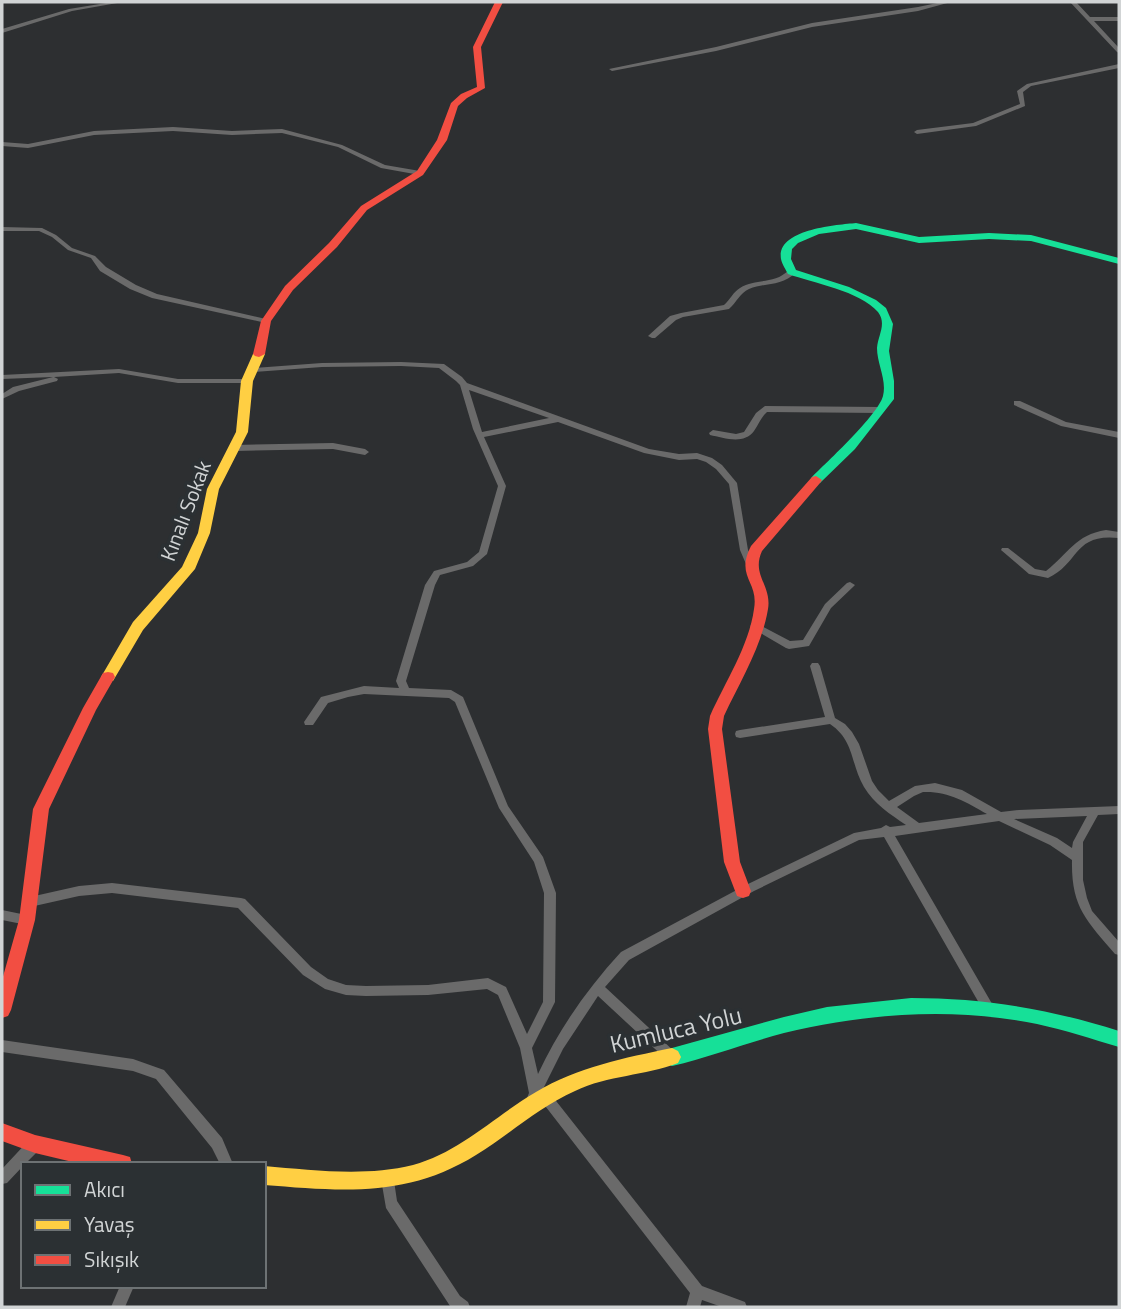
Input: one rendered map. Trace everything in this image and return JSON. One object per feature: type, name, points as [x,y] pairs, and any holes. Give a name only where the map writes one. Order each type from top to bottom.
[{"type":"street","points":[[2,31],[71,10],[120,2]]},
{"type":"street","name":"Kınalı Sokak","points":[[2,1010],[27,920],[41,809],[59,767],[90,708],[138,626],[188,569],[204,533],[214,489],[242,432],[250,375],[266,321],[289,288],[333,245],[364,208],[421,173],[442,139],[451,110],[464,96],[481,88],[477,47],[499,2]]},
{"type":"street","points":[[612,69],[716,49],[812,25],[948,2]]},
{"type":"street","points":[[1073,2],[1119,51]]},
{"type":"street","points":[[1090,19],[1119,19]]},
{"type":"street","points":[[917,132],[982,123],[1023,105],[1020,91],[1029,85],[1119,66]]},
{"type":"street","points":[[2,144],[28,146],[94,133],[173,129],[232,133],[282,131],[340,146],[383,167],[421,173]]},
{"type":"street","points":[[749,562],[756,549],[811,485],[851,446],[881,410],[890,391],[882,347],[891,334],[890,325],[879,307],[857,294],[792,272],[787,265],[786,248],[791,241],[856,226],[916,240],[999,234],[1034,239],[1119,261]]},
{"type":"street","points":[[2,229],[40,229],[70,249],[93,257],[103,269],[133,287],[155,296],[266,321]]},
{"type":"street","points":[[652,336],[673,318],[726,307],[731,305],[737,293],[746,287],[781,281],[792,272]]},
{"type":"street","points":[[2,377],[119,371],[178,382],[322,365],[441,366],[464,385],[647,451],[679,457],[697,456],[719,467],[733,483],[743,543],[752,578],[762,598],[755,626],[717,716],[715,729],[732,862],[743,891]]},
{"type":"street","points":[[2,397],[16,389],[70,374]]},
{"type":"street","points":[[406,692],[401,681],[430,585],[437,573],[478,560],[484,554],[502,486],[480,435],[464,385]]},
{"type":"street","points":[[1017,403],[1064,424],[1119,435]]},
{"type":"street","points":[[713,433],[743,436],[748,434],[759,412],[765,409],[881,410]]},
{"type":"street","points":[[480,435],[559,418]]},
{"type":"street","points":[[235,448],[333,446],[365,452]]},
{"type":"street","points":[[1005,551],[1032,572],[1048,575],[1090,536],[1099,533],[1119,535]]},
{"type":"street","points":[[755,626],[789,645],[806,643],[828,606],[850,585]]},
{"type":"street","points":[[815,666],[831,720]]},
{"type":"street","points":[[309,722],[325,700],[364,690],[451,694],[459,700],[505,808],[545,873],[551,915],[549,1002],[526,1048]]},
{"type":"street","points":[[740,734],[831,720],[844,727],[849,735],[873,792],[916,827]]},
{"type":"street","points":[[890,806],[919,788],[932,787],[974,801],[1001,817],[1056,841],[1078,858]]},
{"type":"street","points":[[540,1094],[561,1040],[625,956],[743,891],[858,836],[886,830],[1019,814],[1119,810]]},
{"type":"street","points":[[1094,812],[1078,842],[1077,880],[1080,898],[1088,914],[1119,950]]},
{"type":"street","points":[[886,830],[987,1006]]},
{"type":"street","points":[[30,902],[79,891],[111,888],[241,904],[307,971],[325,984],[346,990],[366,991],[428,990],[488,983],[502,990],[526,1048],[540,1094],[697,1292],[740,1307]]},
{"type":"street","points":[[2,915],[27,920]]},
{"type":"street","points":[[598,989],[672,1057]]},
{"type":"street","name":"Kumluca Yolu","points":[[266,1175],[333,1180],[388,1179],[432,1168],[529,1107],[540,1094],[605,1069],[672,1057],[788,1025],[841,1015],[921,1007],[987,1006],[1017,1009],[1076,1023],[1119,1039]]},
{"type":"street","points":[[2,1046],[133,1065],[160,1074],[217,1143],[226,1162]]},
{"type":"street","points":[[2,1132],[34,1144],[114,1162]]},
{"type":"street","points":[[4,1174],[34,1144]]},
{"type":"street","points":[[388,1179],[391,1203],[458,1305]]},
{"type":"street","points":[[118,1307],[126,1288]]},
{"type":"street","points":[[693,1307],[697,1292]]},
{"type":"traffic: fast","points":[[816,480],[851,446],[888,399],[883,351],[888,324],[882,310],[860,295],[792,272],[786,259],[787,249],[794,241],[817,231],[856,226],[919,240],[989,236],[1031,238],[1119,261]]},
{"type":"traffic: fast","points":[[672,1057],[784,1025],[869,1009],[911,1006],[995,1009],[1036,1016],[1119,1039]]},
{"type":"traffic: slow","points":[[108,677],[138,626],[188,569],[204,533],[213,489],[242,432],[247,381],[259,354]]},
{"type":"traffic: slow","points":[[266,1175],[358,1181],[413,1174],[470,1148],[541,1100],[573,1082],[614,1069],[672,1057]]},
{"type":"traffic: jam","points":[[259,354],[266,321],[289,288],[333,245],[364,208],[420,173],[442,140],[454,105],[464,96],[481,88],[477,47],[499,2]]},
{"type":"traffic: jam","points":[[743,891],[732,862],[715,729],[717,716],[752,640],[761,610],[761,592],[751,570],[752,558],[756,549],[816,480]]},
{"type":"traffic: jam","points":[[2,1010],[27,920],[41,809],[108,677]]},
{"type":"traffic: jam","points":[[2,1132],[35,1144],[114,1162]]}]
